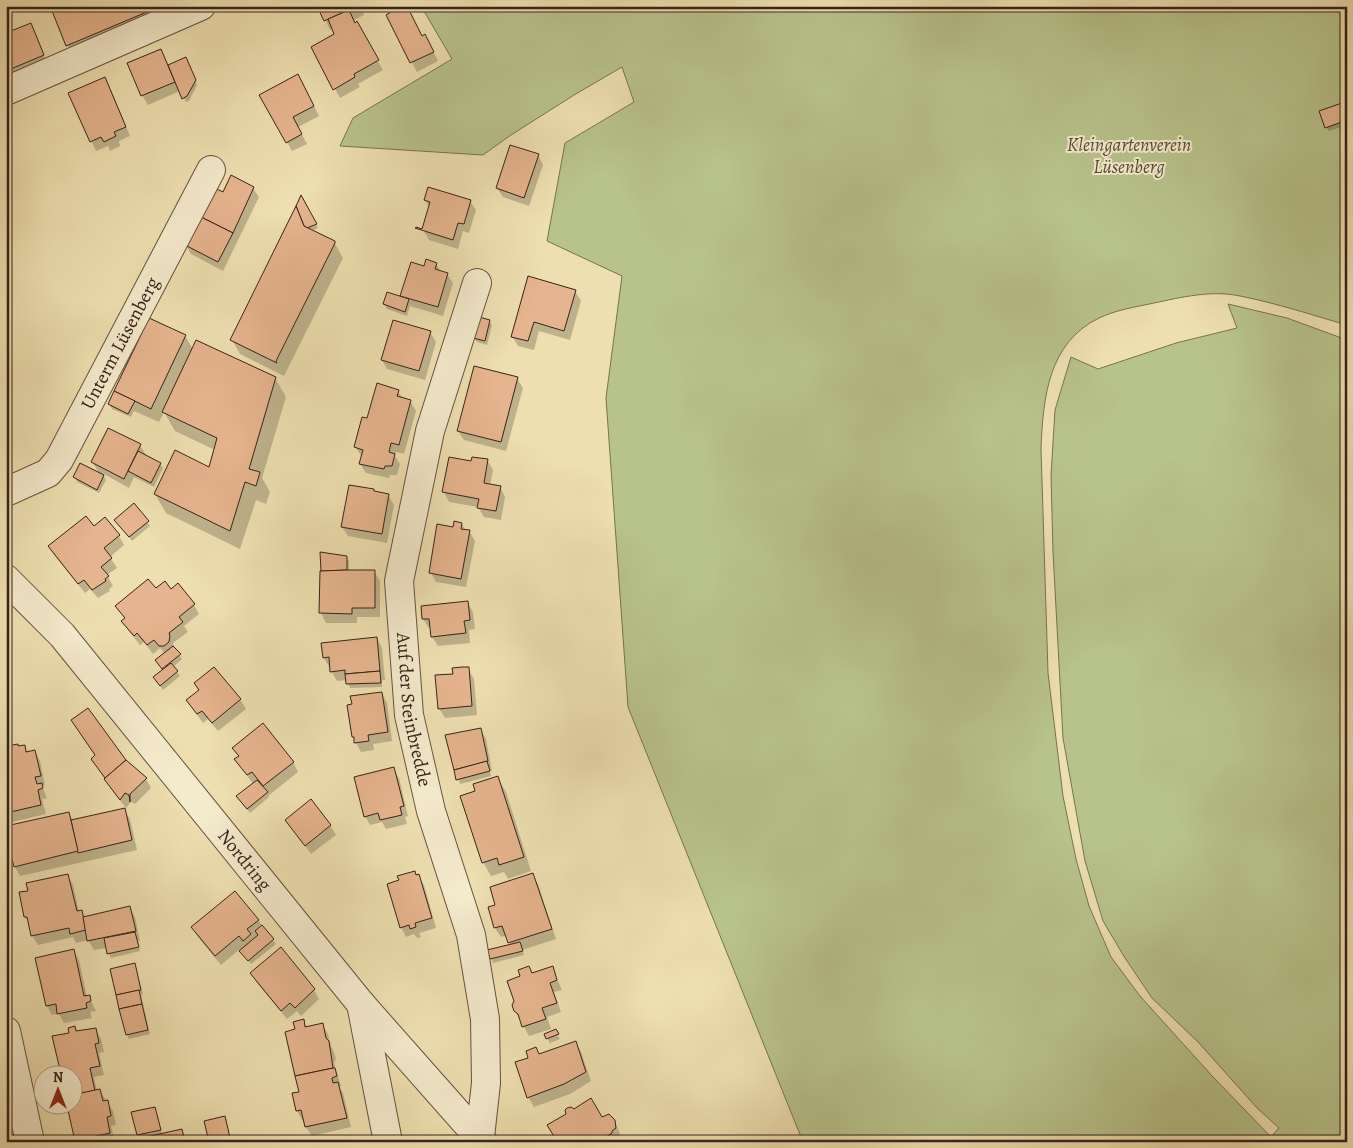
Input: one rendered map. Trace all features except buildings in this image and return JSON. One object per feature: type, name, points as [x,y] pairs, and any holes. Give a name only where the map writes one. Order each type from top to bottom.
[{"type":"street","points":[[6,90],[201,6]]},
{"type":"street","name":"Unterm Lüsenberg","points":[[6,492],[48,473],[60,460],[211,170]]},
{"type":"street","name":"Auf der Steinbredde","points":[[477,282],[430,431],[398,581],[409,715],[431,811],[471,935],[485,1019],[486,1083],[482,1139]]},
{"type":"street","name":"Nordring","points":[[6,579],[62,635],[361,1004],[482,1139]]},
{"type":"street","points":[[361,1004],[388,1142]]},
{"type":"street","points":[[6,1031],[30,1142]]},
{"type":"green space","name":"Kleingartenverein Lüsenberg","points":[[421,6],[1347,6],[1347,325],[1294,309],[1229,294],[1197,295],[1105,315],[1082,329],[1069,342],[1059,357],[1047,392],[1041,449],[1048,673],[1063,796],[1076,859],[1089,906],[1111,957],[1140,996],[1213,1077],[1271,1137],[1279,1128],[1258,1109],[1198,1042],[1152,998],[1125,958],[1103,921],[1085,861],[1063,738],[1053,552],[1051,475],[1055,410],[1071,357],[1098,369],[1176,343],[1237,328],[1228,304],[1287,318],[1347,340],[1347,1142],[803,1142],[628,707],[606,398],[622,276],[547,241],[565,143],[634,102],[622,67],[574,95],[483,155],[340,146],[353,118],[452,59]]}]
